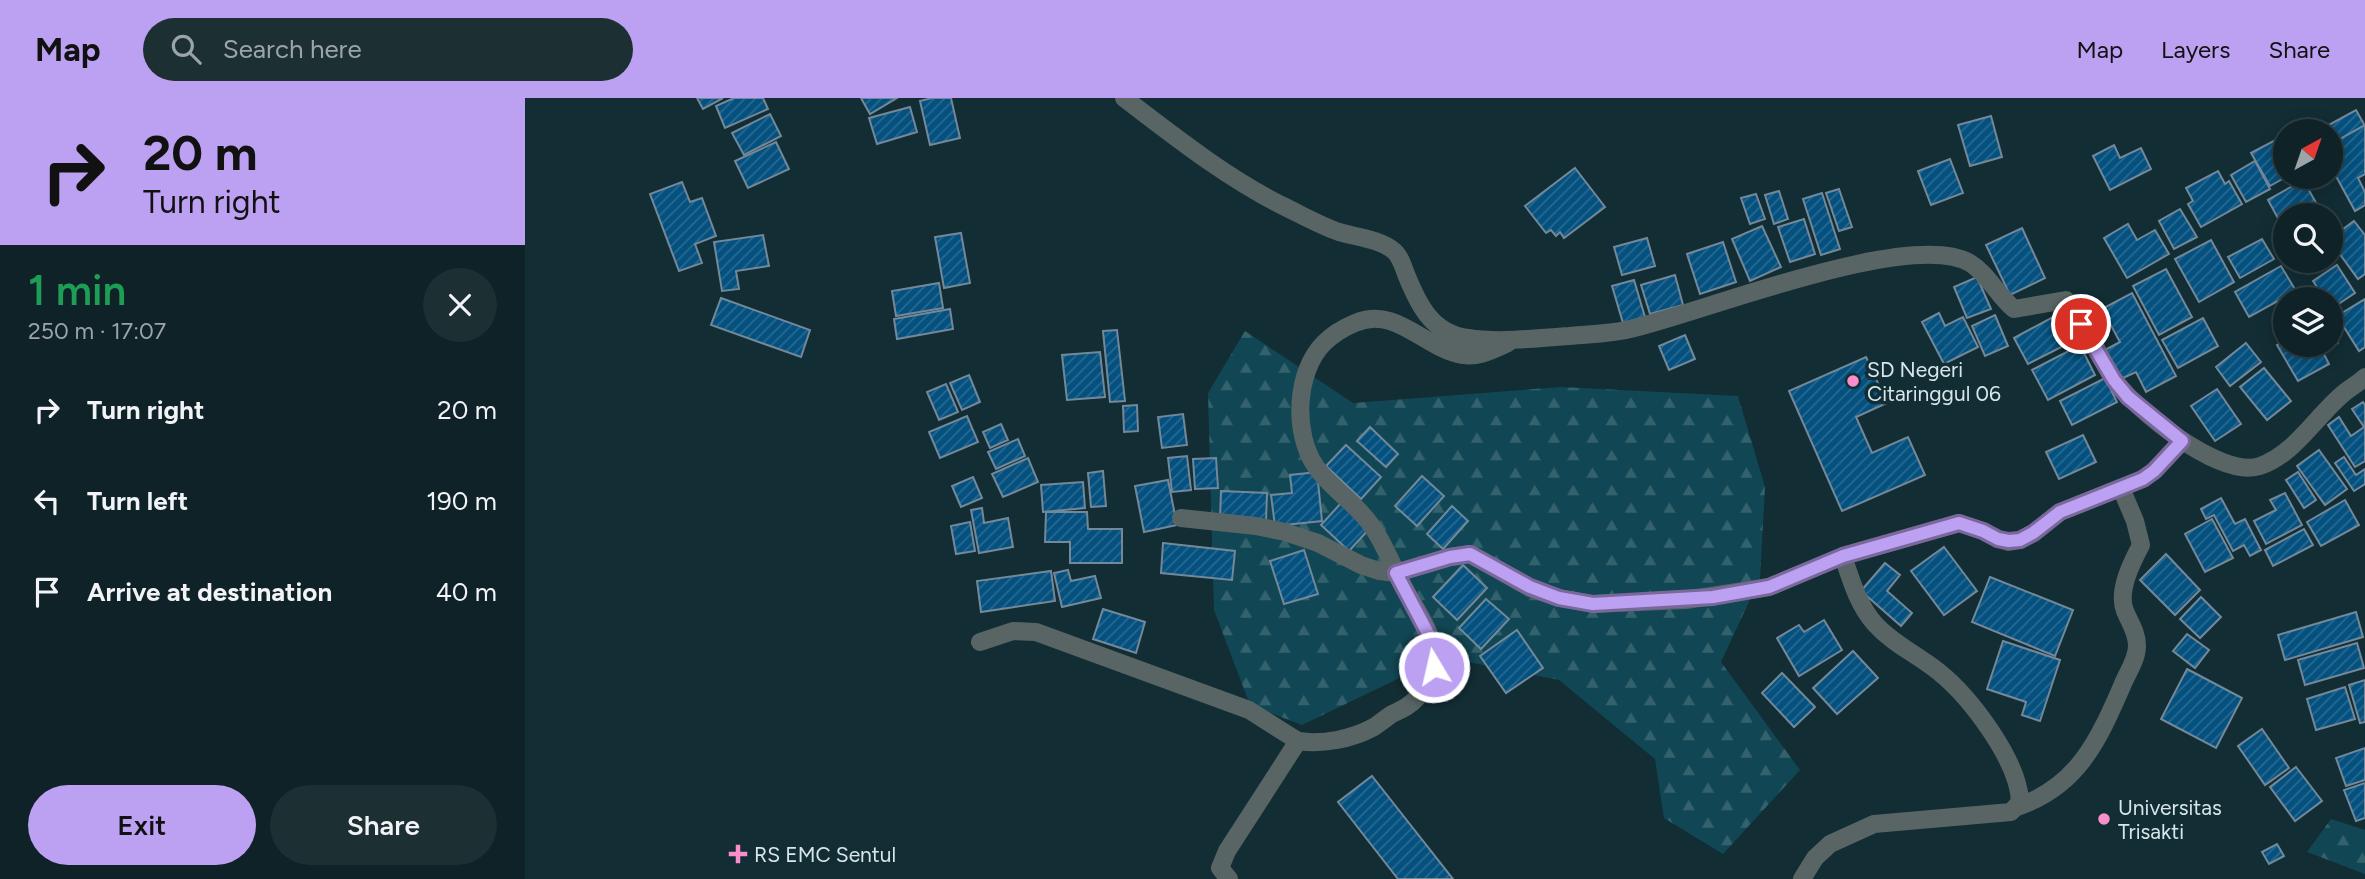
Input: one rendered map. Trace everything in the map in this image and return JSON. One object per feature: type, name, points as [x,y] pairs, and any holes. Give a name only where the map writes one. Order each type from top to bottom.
[{"type":"street","points":[[1123,98],[1193,151],[1273,200],[1336,231],[1391,249],[1400,260],[1421,308],[1431,320],[1454,335],[1514,340],[1623,330],[1856,265],[1907,255],[1946,255],[1970,263],[2014,309],[2066,300],[2114,380],[2128,397],[2182,441],[2226,464],[2257,467],[2284,454],[2343,393],[2365,377]]},
{"type":"street","points":[[980,642],[1013,631],[1036,632],[1249,710],[1297,741],[1315,744],[1346,738],[1374,727],[1408,706],[1423,691],[1434,667],[1432,641],[1370,522],[1316,467],[1307,450],[1303,432],[1302,396],[1306,373],[1313,355],[1324,342],[1340,329],[1367,318],[1401,324],[1444,349],[1463,355],[1480,355],[1514,340]]},
{"type":"street","points":[[1181,518],[1285,532],[1318,543],[1379,571],[1396,573],[1470,554],[1530,587],[1559,598],[1593,604],[1686,600],[1769,587],[1843,556],[1959,523],[1998,539],[2020,540],[2060,512],[2143,479],[2182,441]]},
{"type":"street","points":[[1802,879],[1815,858],[1830,845],[1874,824],[2011,812],[2050,791],[2069,777],[2100,737],[2135,658],[2137,639],[2123,608],[2126,578],[2141,545],[2135,521],[2121,488]]},
{"type":"street","points":[[1843,556],[1858,598],[1875,624],[1938,671],[1959,690],[1978,713],[2016,777],[2020,802],[2017,807]]},
{"type":"street","points":[[1229,879],[1220,868],[1227,851],[1297,741]]},
{"type":"green space","points":[[1245,331],[1353,403],[1561,387],[1738,396],[1765,487],[1760,578],[1721,662],[1800,770],[1723,854],[1664,818],[1655,759],[1559,680],[1443,657],[1302,725],[1250,705],[1214,610],[1208,393]]},
{"type":"green space","points":[[2331,819],[2365,830],[2365,874],[2307,852]]},
{"type":"building","points":[[697,98],[723,98],[703,109]]},
{"type":"building","points":[[734,98],[763,98],[768,109],[725,128],[716,106]]},
{"type":"building","points":[[861,98],[897,98],[870,114]]},
{"type":"building","points":[[951,98],[960,138],[930,145],[920,101]]},
{"type":"building","points":[[910,107],[917,132],[877,144],[869,118]]},
{"type":"building","points":[[2356,110],[2365,126],[2365,135],[2343,147],[2343,119],[2340,119]]},
{"type":"building","points":[[770,114],[781,136],[744,155],[732,133]]},
{"type":"building","points":[[1991,116],[2002,157],[1970,166],[1958,125]]},
{"type":"building","points":[[2365,125],[2365,174],[2358,178],[2365,192],[2365,205],[2355,211],[2343,189],[2343,137]]},
{"type":"building","points":[[2273,141],[2273,184],[2270,186],[2251,153]]},
{"type":"building","points":[[776,142],[789,169],[748,188],[735,161]]},
{"type":"building","points":[[2114,145],[2120,158],[2141,148],[2151,169],[2110,190],[2093,156]]},
{"type":"building","points":[[1950,159],[1963,193],[1931,205],[1918,171]]},
{"type":"building","points":[[2255,161],[2270,189],[2246,202],[2231,175]]},
{"type":"building","points":[[1575,168],[1605,207],[1564,238],[1560,232],[1556,236],[1551,230],[1546,233],[1525,206]]},
{"type":"building","points":[[2218,171],[2225,184],[2229,181],[2242,204],[2201,227],[2188,204],[2193,201],[2186,188]]},
{"type":"building","points":[[682,182],[690,202],[702,198],[716,236],[695,244],[702,263],[679,271],[650,194]]},
{"type":"building","points":[[1839,189],[1852,227],[1839,231],[1826,193]]},
{"type":"building","points":[[2287,189],[2308,189],[2316,203],[2273,203],[2273,209],[2268,200]]},
{"type":"building","points":[[1779,191],[1788,219],[1774,224],[1765,195]]},
{"type":"building","points":[[1822,193],[1840,249],[1821,255],[1803,199]]},
{"type":"building","points":[[1756,194],[1765,219],[1750,224],[1741,198]]},
{"type":"building","points":[[2180,209],[2197,237],[2174,249],[2159,221]]},
{"type":"building","points":[[1804,219],[1815,254],[1790,262],[1778,227]]},
{"type":"building","points":[[2354,221],[2365,235],[2365,274],[2358,279],[2343,258],[2343,229]]},
{"type":"building","points":[[2128,224],[2137,240],[2155,230],[2169,254],[2127,278],[2104,238]]},
{"type":"building","points":[[1762,226],[1781,267],[1750,281],[1732,239]]},
{"type":"building","points":[[2022,228],[2045,278],[2010,295],[1986,245]]},
{"type":"building","points":[[961,233],[970,283],[944,288],[935,237]]},
{"type":"building","points":[[763,235],[769,266],[736,271],[739,289],[722,291],[714,242]]},
{"type":"building","points":[[1647,238],[1655,266],[1622,275],[1614,247]]},
{"type":"building","points":[[2262,239],[2273,260],[2240,278],[2228,257]]},
{"type":"building","points":[[2211,240],[2234,282],[2199,302],[2175,259]]},
{"type":"building","points":[[1723,242],[1736,282],[1700,294],[1687,254]]},
{"type":"building","points":[[2166,269],[2192,317],[2159,335],[2133,286]]},
{"type":"building","points":[[2273,271],[2273,273],[2285,273],[2294,287],[2273,287],[2273,304],[2249,317],[2235,292]]},
{"type":"building","points":[[2325,273],[2342,273],[2355,293],[2343,301],[2343,287],[2317,287],[2313,281]]},
{"type":"building","points":[[1675,275],[1683,305],[1650,314],[1641,285]]},
{"type":"building","points":[[1977,277],[1991,309],[1967,318],[1954,287]]},
{"type":"building","points":[[1634,280],[1645,317],[1623,323],[1612,286]]},
{"type":"building","points":[[939,283],[943,308],[896,316],[892,291]]},
{"type":"building","points":[[2132,293],[2176,376],[2146,392],[2136,372],[2121,379],[2105,350],[2120,342],[2102,309]]},
{"type":"building","points":[[721,298],[810,330],[801,357],[711,325]]},
{"type":"building","points":[[2365,299],[2365,347],[2359,351],[2343,326],[2343,312]]},
{"type":"building","points":[[950,309],[953,329],[897,339],[894,319]]},
{"type":"building","points":[[2066,310],[2081,337],[2028,364],[2014,338]]},
{"type":"building","points":[[1939,313],[1945,326],[1963,317],[1978,347],[1944,364],[1922,322]]},
{"type":"building","points":[[1995,315],[2008,346],[1985,356],[1972,326]]},
{"type":"building","points":[[2203,318],[2218,346],[2178,368],[2162,340]]},
{"type":"building","points":[[1117,330],[1125,401],[1110,402],[1103,331]]},
{"type":"building","points":[[1685,335],[1695,359],[1669,370],[1659,346]]},
{"type":"building","points":[[2246,343],[2261,362],[2230,386],[2216,367]]},
{"type":"building","points":[[2080,345],[2095,375],[2048,400],[2032,370]]},
{"type":"building","points":[[1100,352],[1105,397],[1067,400],[1062,355]]},
{"type":"building","points":[[1866,357],[1887,403],[1856,417],[1872,453],[1908,437],[1925,475],[1842,511],[1789,391]]},
{"type":"building","points":[[2284,357],[2326,357],[2329,364],[2298,381]]},
{"type":"building","points":[[2264,368],[2291,401],[2267,420],[2240,387]]},
{"type":"building","points":[[969,375],[980,402],[962,410],[950,383]]},
{"type":"building","points":[[2105,378],[2117,402],[2072,425],[2060,401]]},
{"type":"building","points":[[946,384],[958,412],[939,420],[927,392]]},
{"type":"building","points":[[2217,389],[2241,424],[2215,441],[2191,406]]},
{"type":"building","points":[[2363,402],[2365,405],[2365,461],[2355,467],[2328,425],[2339,417],[2351,436],[2364,427],[2352,409]]},
{"type":"building","points":[[1137,405],[1138,431],[1124,432],[1123,406]]},
{"type":"building","points":[[1183,414],[1187,445],[1162,448],[1158,417]]},
{"type":"building","points":[[967,416],[978,442],[940,458],[929,432]]},
{"type":"building","points":[[1001,424],[1008,440],[990,448],[983,432]]},
{"type":"building","points":[[1370,427],[1398,454],[1386,467],[1357,441]]},
{"type":"building","points":[[2083,435],[2096,462],[2059,479],[2046,452]]},
{"type":"building","points":[[1018,439],[1025,456],[996,469],[988,452]]},
{"type":"building","points":[[1346,445],[1381,477],[1361,499],[1326,466]]},
{"type":"building","points":[[2319,450],[2347,489],[2325,505],[2297,466]]},
{"type":"building","points":[[1187,456],[1191,490],[1172,492],[1168,458]]},
{"type":"building","points":[[2344,457],[2356,475],[2365,469],[2365,484],[2354,491],[2335,463]]},
{"type":"building","points":[[1028,458],[1038,482],[1003,497],[992,474]]},
{"type":"building","points":[[1216,458],[1218,488],[1195,489],[1193,459]]},
{"type":"building","points":[[1103,471],[1106,506],[1091,507],[1088,473]]},
{"type":"building","points":[[1317,472],[1322,521],[1275,526],[1271,495],[1292,493],[1290,475]]},
{"type":"building","points":[[2298,472],[2316,500],[2304,508],[2286,480]]},
{"type":"building","points":[[1422,476],[1444,496],[1417,526],[1395,506]]},
{"type":"building","points":[[973,477],[982,498],[961,507],[952,486]]},
{"type":"building","points":[[1168,480],[1177,525],[1144,532],[1135,486]]},
{"type":"building","points":[[1083,482],[1085,508],[1043,512],[1041,485]]},
{"type":"building","points":[[1221,491],[1267,493],[1266,521],[1220,519]]},
{"type":"building","points":[[2285,493],[2302,525],[2266,544],[2254,521],[2276,510],[2270,500]]},
{"type":"building","points":[[2221,498],[2235,524],[2245,519],[2261,550],[2250,556],[2244,545],[2233,551],[2214,515],[2206,519],[2201,509]]},
{"type":"building","points":[[2345,500],[2359,525],[2321,546],[2307,522]]},
{"type":"building","points":[[1342,502],[1370,528],[1349,551],[1321,525]]},
{"type":"building","points":[[1452,506],[1468,521],[1443,549],[1427,534]]},
{"type":"building","points":[[982,508],[984,523],[1008,518],[1013,547],[979,553],[971,510]]},
{"type":"building","points":[[1046,512],[1087,512],[1088,529],[1122,529],[1122,563],[1070,563],[1070,542],[1045,542]]},
{"type":"building","points":[[2212,519],[2233,558],[2205,572],[2185,534]]},
{"type":"building","points":[[970,522],[975,551],[956,554],[951,526]]},
{"type":"building","points":[[2304,529],[2313,545],[2273,566],[2265,550]]},
{"type":"building","points":[[1163,543],[1235,551],[1232,580],[1161,573]]},
{"type":"building","points":[[1944,547],[1977,591],[1944,615],[1911,571]]},
{"type":"building","points":[[1304,550],[1318,594],[1284,604],[1270,561]]},
{"type":"building","points":[[2166,554],[2200,590],[2175,615],[2140,580]]},
{"type":"building","points":[[1885,563],[1900,575],[1887,591],[1912,613],[1901,626],[1861,591]]},
{"type":"building","points":[[1463,565],[1487,588],[1457,620],[1433,597]]},
{"type":"building","points":[[1068,570],[1071,581],[1095,576],[1101,598],[1062,607],[1054,573]]},
{"type":"building","points":[[1051,571],[1055,601],[981,612],[977,581]]},
{"type":"building","points":[[1990,577],[2073,610],[2055,656],[1972,622]]},
{"type":"building","points":[[2201,597],[2221,617],[2200,638],[2180,619]]},
{"type":"building","points":[[1486,599],[1509,619],[1481,649],[1459,628]]},
{"type":"building","points":[[1103,609],[1145,622],[1136,653],[1093,639]]},
{"type":"building","points":[[2356,612],[2363,637],[2285,660],[2278,635]]},
{"type":"building","points":[[1824,620],[1842,650],[1799,676],[1777,638],[1799,625],[1804,632]]},
{"type":"building","points":[[1517,630],[1543,668],[1506,693],[1480,656]]},
{"type":"building","points":[[2187,634],[2209,650],[2195,668],[2173,651]]},
{"type":"building","points":[[2003,641],[2060,660],[2040,721],[2022,715],[2026,702],[1987,689]]},
{"type":"building","points":[[2357,643],[2364,668],[2305,685],[2298,660]]},
{"type":"building","points":[[1853,651],[1878,678],[1837,714],[1813,688]]},
{"type":"building","points":[[2187,669],[2242,698],[2216,748],[2161,719]]},
{"type":"building","points":[[1782,673],[1815,707],[1794,727],[1762,693]]},
{"type":"building","points":[[2365,680],[2365,722],[2360,723],[2349,685]]},
{"type":"building","points":[[2345,687],[2355,719],[2316,730],[2307,699]]},
{"type":"building","points":[[2262,729],[2289,768],[2265,785],[2238,746]]},
{"type":"building","points":[[2365,748],[2365,780],[2346,786],[2336,758]]},
{"type":"building","points":[[2296,767],[2322,801],[2295,821],[2270,787]]},
{"type":"building","points":[[1372,776],[1453,879],[1398,879],[1338,802]]},
{"type":"building","points":[[2365,783],[2365,818],[2356,821],[2344,790]]},
{"type":"building","points":[[2277,844],[2284,856],[2269,864],[2262,852]]},
{"type":"place","name":"SD Negeri Citaringgul 06","points":[[1853,381]]},
{"type":"place","name":"Universitas Trisakti","points":[[2104,819]]},
{"type":"place","name":"RS EMC Sentul","points":[[738,854]]},
{"type":"route","points":[[1434,667],[1432,641],[1396,573],[1450,557],[1470,554],[1530,587],[1559,598],[1593,604],[1713,597],[1769,587],[1843,556],[1959,523],[1970,525],[1998,539],[2020,540],[2060,512],[2143,479],[2182,441],[2128,397],[2114,380],[2081,324]]}]
